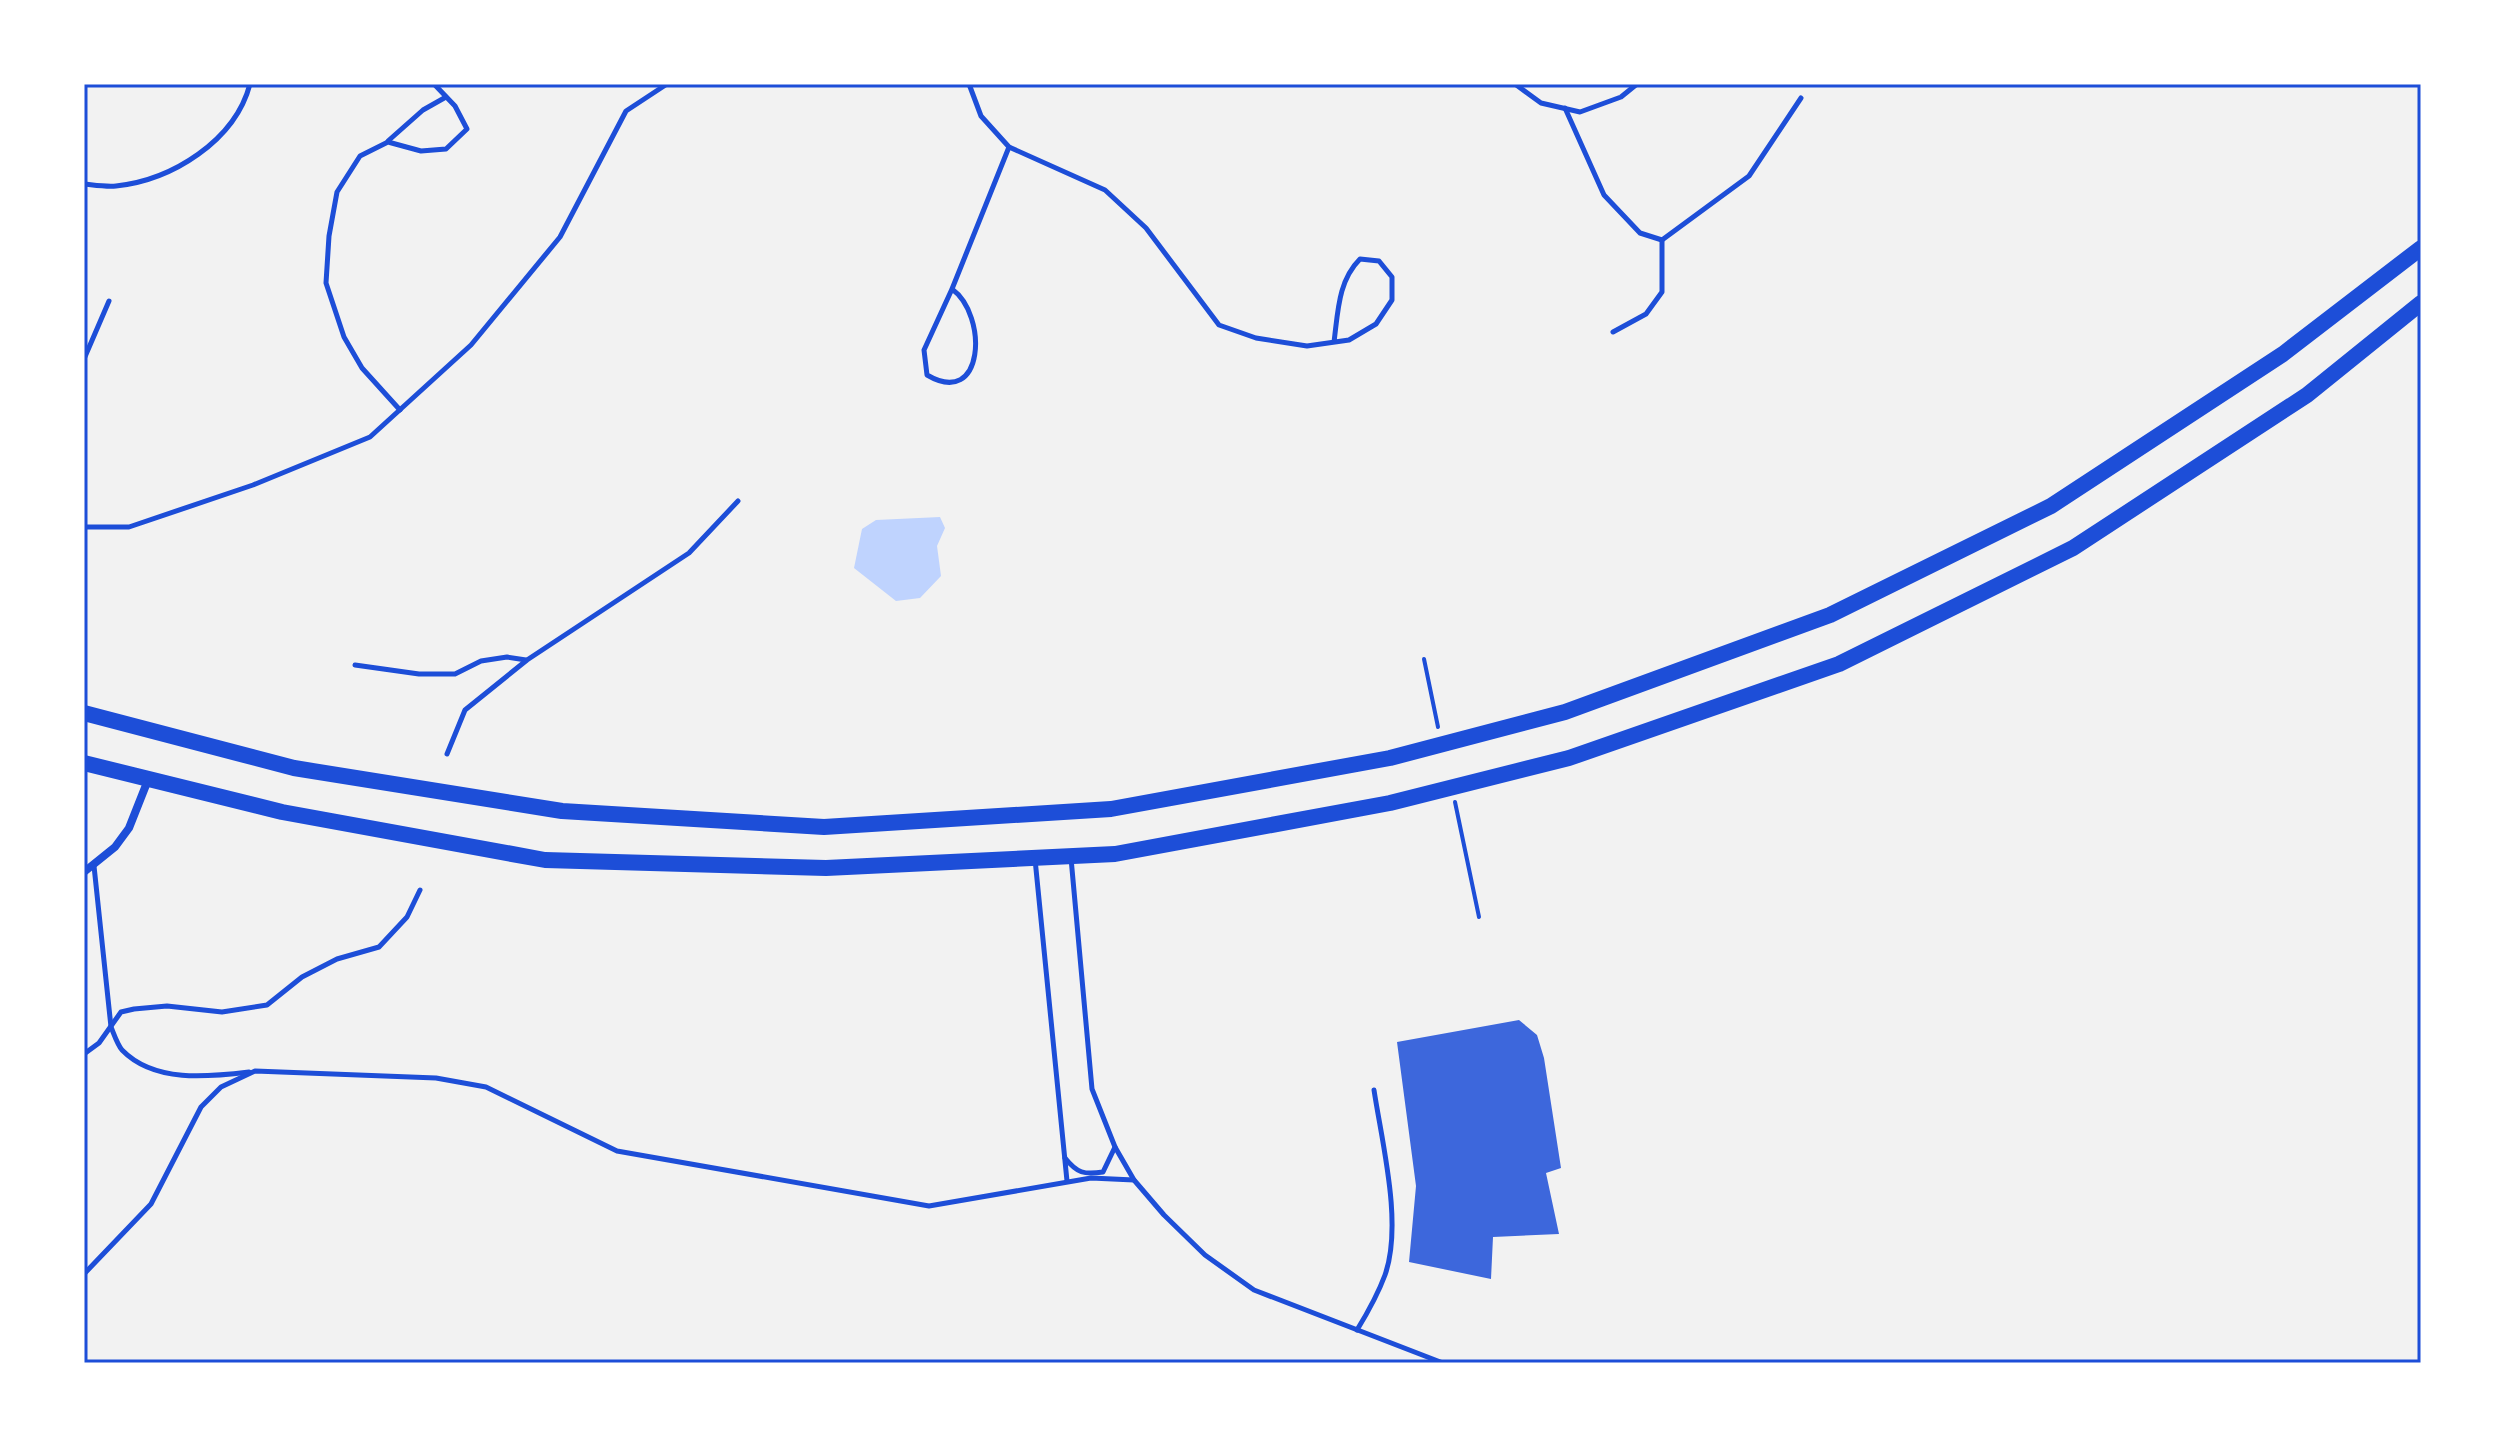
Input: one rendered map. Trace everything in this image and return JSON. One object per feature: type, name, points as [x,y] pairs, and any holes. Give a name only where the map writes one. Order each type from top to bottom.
[{"type":"highway","points":[[84,713],[294,768],[548,809],[824,827],[1111,809],[1390,758],[1565,712],[1830,615],[2051,506],[2283,354],[2421,248]]},
{"type":"highway","points":[[84,763],[282,812],[545,860],[826,868],[1071,857],[1115,854],[1390,803],[1569,758],[1839,664],[2073,548],[2307,395],[2421,303]]},
{"type":"street","points":[[84,872],[115,847],[129,828],[148,779]]},
{"type":"lane","points":[[84,184],[115,186],[156,176],[197,155],[227,129],[250,84]]},
{"type":"lane","points":[[388,142],[421,151],[446,149],[467,129],[455,106],[434,84]]},
{"type":"lane","points":[[84,527],[129,527],[253,485],[370,437],[471,345],[560,237],[626,111],[667,84]]},
{"type":"lane","points":[[969,84],[981,116],[1009,147],[1105,190],[1146,228],[1219,325],[1256,338],[1307,346],[1349,340],[1376,324],[1392,300],[1392,277],[1379,261],[1360,259],[1348,271],[1339,302],[1334,342]]},
{"type":"lane","points":[[1515,84],[1541,103],[1580,112],[1621,97],[1637,84]]},
{"type":"lane","points":[[400,410],[362,368],[344,337],[326,283],[329,236],[337,192],[360,156],[388,142],[423,110],[446,97]]},
{"type":"lane","points":[[1662,240],[1749,176],[1801,98]]},
{"type":"lane","points":[[1565,108],[1604,195],[1640,233],[1662,240]]},
{"type":"lane","points":[[952,289],[962,296],[968,306],[976,343],[975,359],[968,374],[954,382],[941,383],[927,375],[924,350],[1009,147]]},
{"type":"lane","points":[[1613,332],[1646,314],[1662,292],[1662,240]]},
{"type":"lane","points":[[84,359],[109,301]]},
{"type":"lane","points":[[447,754],[465,710],[527,660],[689,553],[738,501]]},
{"type":"lane","points":[[355,665],[419,674],[455,674],[481,661],[507,657],[527,660]]},
{"type":"lane","points":[[1071,857],[1092,1089],[1115,1147],[1134,1180],[1205,1255],[1254,1290],[1443,1363]]},
{"type":"lane","points":[[1035,858],[1067,1181]]},
{"type":"lane","points":[[94,865],[111,1027],[120,1049],[147,1067],[180,1075],[211,1077],[255,1071],[436,1078],[486,1087],[617,1151],[929,1206],[1067,1181],[1091,1178],[1134,1180]]},
{"type":"lane","points":[[84,1054],[99,1043],[121,1012],[167,1006],[222,1012],[267,1005],[302,977],[325,965],[379,947],[407,917],[420,890]]},
{"type":"lane","points":[[84,1274],[151,1204],[201,1107],[221,1087],[255,1071]]},
{"type":"lane","points":[[1357,1330],[1371,1308],[1386,1272],[1393,1217],[1374,1090]]},
{"type":"lane","points":[[1065,1158],[1074,1169],[1086,1175],[1103,1172],[1115,1147]]},
{"type":"water","points":[[940,517],[945,528],[937,546],[941,576],[920,598],[896,601],[854,568],[862,529],[876,520]]},
{"type":"building","points":[[1519,1020],[1537,1035],[1544,1058],[1561,1168],[1546,1173],[1559,1234],[1493,1237],[1491,1279],[1409,1262],[1416,1186],[1397,1042]]}]
